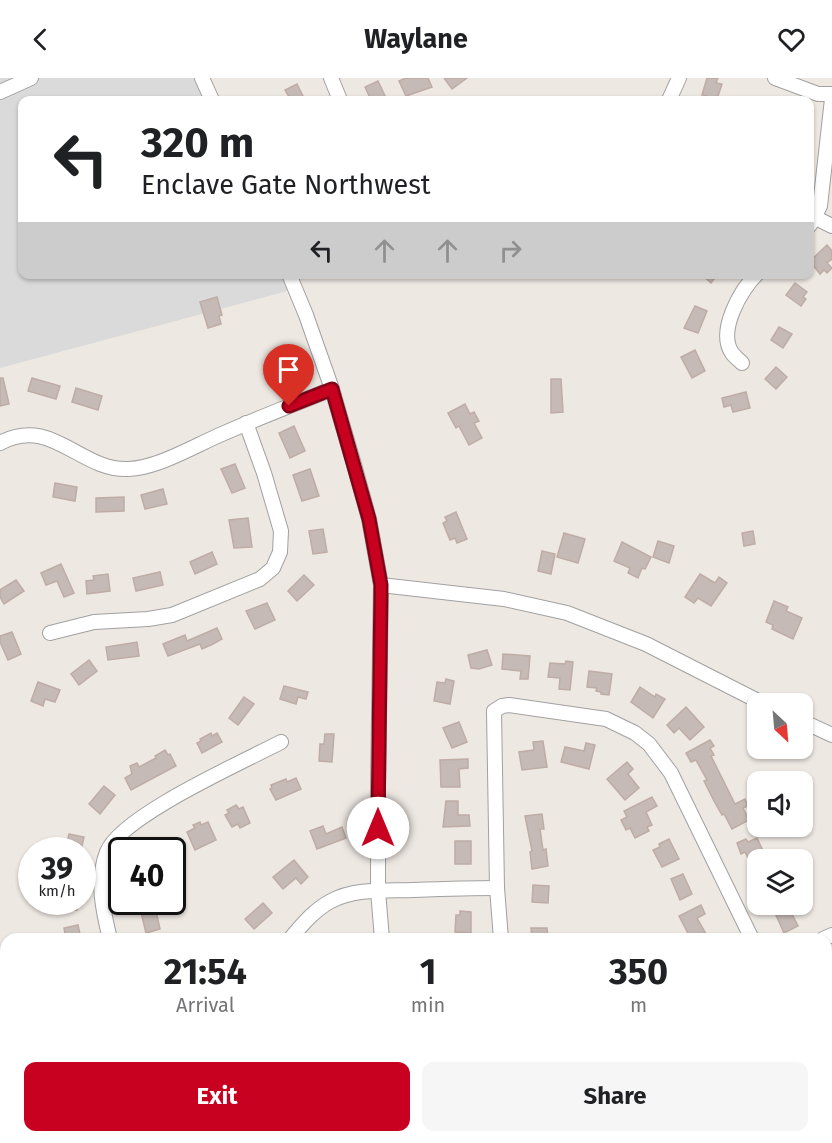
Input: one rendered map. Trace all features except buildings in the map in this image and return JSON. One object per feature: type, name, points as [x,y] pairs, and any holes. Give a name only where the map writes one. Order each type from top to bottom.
[{"type":"street","points":[[0,92],[32,78]]},
{"type":"street","points":[[202,78],[210,96]]},
{"type":"street","points":[[331,78],[338,96]]},
{"type":"street","points":[[671,96],[679,78]]},
{"type":"street","points":[[775,78],[818,94],[832,94]]},
{"type":"street","points":[[814,217],[820,206],[832,99]]},
{"type":"street","points":[[814,222],[832,226]]},
{"type":"street","points":[[291,279],[332,389],[369,519],[381,585],[378,891],[382,933]]},
{"type":"street","points":[[742,363],[731,352],[727,333],[735,305],[752,279]]},
{"type":"street","points":[[0,443],[11,437],[34,434],[61,443],[95,462],[124,469],[144,468],[246,423],[332,389]]},
{"type":"street","points":[[50,633],[94,622],[148,619],[172,615],[260,579],[273,567],[280,552],[281,531],[246,423]]},
{"type":"street","points":[[381,585],[504,599],[567,613],[646,644],[747,695]]},
{"type":"street","points":[[501,933],[497,888],[493,702],[606,719],[635,732],[649,744],[671,773],[749,933]]},
{"type":"street","points":[[813,727],[832,735]]},
{"type":"street","points":[[109,933],[104,911],[102,875],[108,850],[114,842],[142,816],[281,742]]},
{"type":"street","points":[[295,933],[305,921],[331,901],[354,893],[497,888]]},
{"type":"shaded area","points":[[0,78],[205,78],[212,96],[18,96],[18,279],[290,279],[295,289],[0,368]]},
{"type":"route","points":[[289,406],[332,389],[369,519],[381,585],[378,828]]}]
